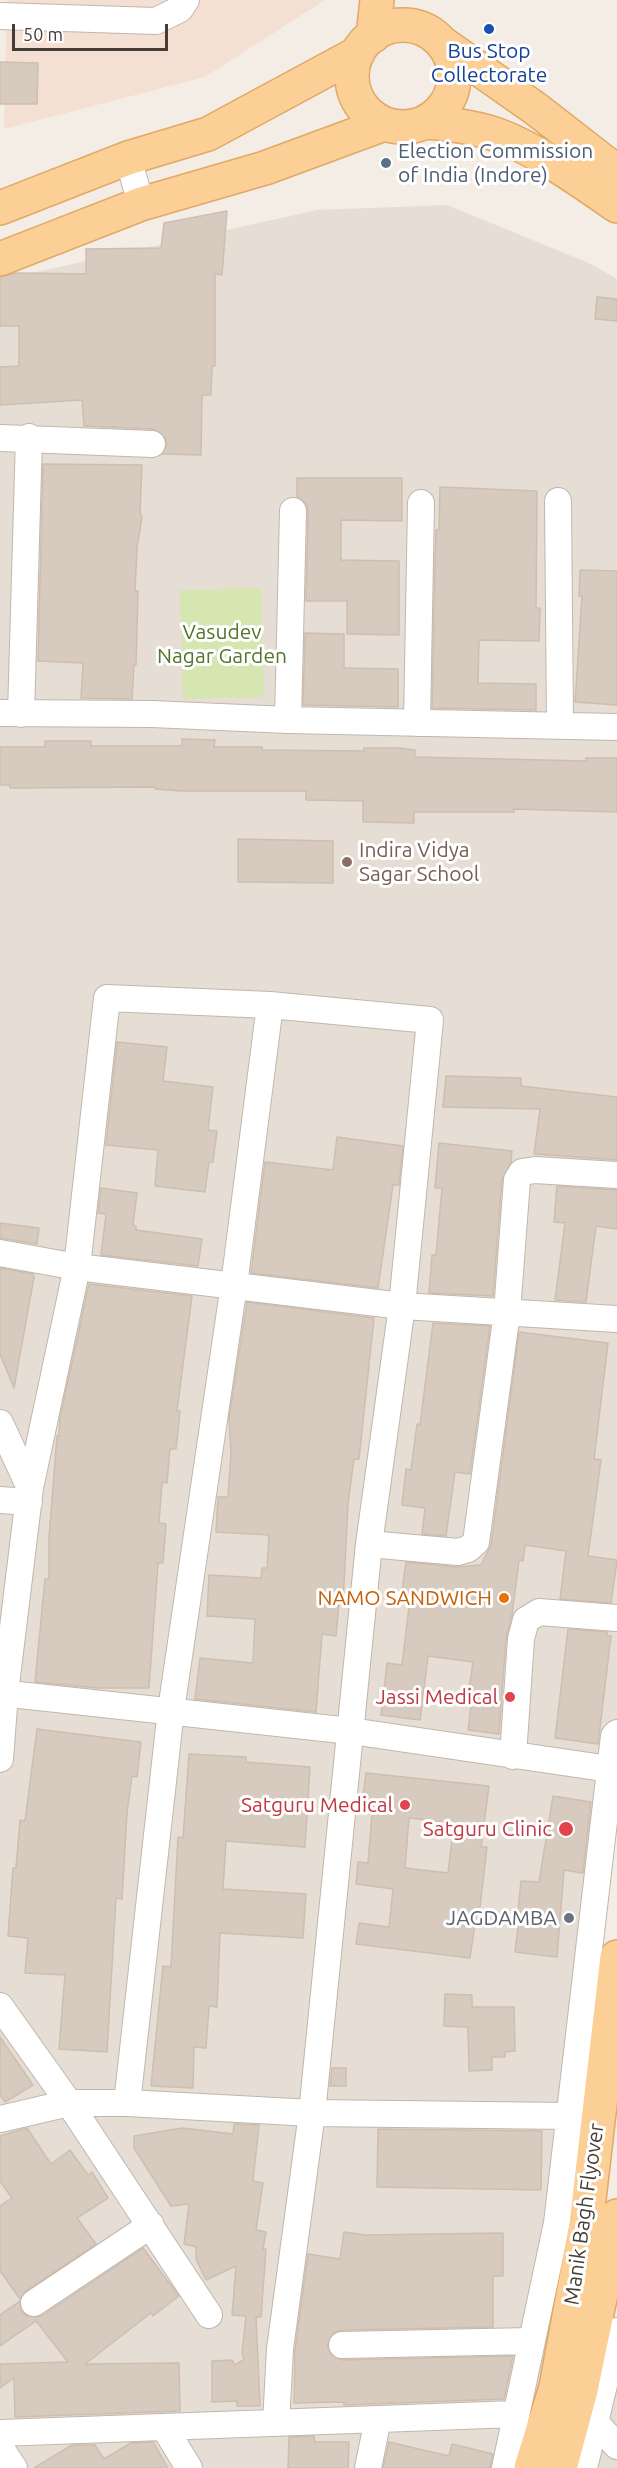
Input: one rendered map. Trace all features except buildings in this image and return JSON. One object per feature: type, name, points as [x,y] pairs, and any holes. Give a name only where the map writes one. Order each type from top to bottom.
[{"type":"main road","points":[[377,0],[365,44],[352,73],[355,94],[366,112],[384,124]]},
{"type":"main road","points":[[0,259],[141,204],[265,168],[384,124],[413,127],[427,122],[446,104],[455,80],[450,54],[426,23]]},
{"type":"main road","points":[[0,208],[128,158],[208,134],[393,26],[426,23],[617,172]]},
{"type":"main road","points":[[427,122],[464,125],[502,136],[573,176],[617,206]]},
{"type":"main road","name":"Manik Bagh Flyover","points":[[531,2468],[556,2387],[586,2225],[617,1957]]},
{"type":"main road","name":"Manik Bagh Flyover","points":[[560,2468],[581,2390],[617,2216]]},
{"type":"street","points":[[0,16],[156,21],[180,9],[186,0]]},
{"type":"street","points":[[128,158],[141,204]]},
{"type":"street","points":[[0,438],[29,437],[152,444]]},
{"type":"street","points":[[29,437],[11,713],[152,714],[417,723],[560,723],[617,727]]},
{"type":"street","points":[[558,501],[560,723]]},
{"type":"street","points":[[417,723],[421,503]]},
{"type":"street","points":[[288,720],[293,511]]},
{"type":"street","points":[[0,1760],[2,1693],[29,1495],[77,1267],[107,998],[270,1005],[430,1020],[402,1306],[369,1544],[312,2113],[280,2349],[276,2423]]},
{"type":"street","points":[[127,2103],[171,1710],[234,1285],[270,1005]]},
{"type":"street","points":[[369,1544],[458,1552],[468,1549],[476,1542],[507,1312],[517,1180],[522,1172],[535,1170],[617,1175]]},
{"type":"street","points":[[0,1253],[77,1267],[402,1306],[617,1318]]},
{"type":"street","points":[[0,1423],[29,1495]]},
{"type":"street","points":[[0,1500],[29,1495]]},
{"type":"street","points":[[513,1756],[521,1639],[526,1620],[539,1612],[617,1618]]},
{"type":"street","points":[[2,1693],[351,1731],[610,1770]]},
{"type":"street","points":[[505,2468],[557,2223],[614,1736],[617,1733]]},
{"type":"street","points":[[0,2006],[69,2103],[209,2315]]},
{"type":"street","points":[[0,2119],[69,2103],[127,2103],[312,2113],[569,2116]]},
{"type":"street","points":[[34,2303],[151,2225]]},
{"type":"street","points":[[584,2468],[616,2335]]},
{"type":"street","points":[[342,2345],[531,2341]]},
{"type":"street","points":[[0,2433],[515,2414]]},
{"type":"street","points":[[368,2468],[378,2419]]},
{"type":"street","points":[[595,2422],[617,2446]]},
{"type":"street","points":[[164,2427],[189,2468]]},
{"type":"shaded area","points":[[7,0],[325,0],[205,77],[4,129]]},
{"type":"shaded area","points":[[447,205],[591,264],[617,279],[617,1783],[588,1890],[592,2076],[555,2337],[529,2468],[0,2468],[0,280],[317,210]]},
{"type":"shaded area","points":[[617,2326],[617,2468],[588,2468]]},
{"type":"green space","name":"Vasudev Nagar Garden","points":[[261,588],[264,697],[183,699],[180,590]]},
{"type":"place","name":"Bus Stop Collectorate","points":[[489,29]]},
{"type":"place","name":"Election Commission of India (Indore)","points":[[386,163]]},
{"type":"place","name":"Indira Vidya Sagar School","points":[[347,862]]},
{"type":"place","name":"NAMO SANDWICH","points":[[504,1598]]},
{"type":"place","name":"Jassi Medical","points":[[510,1697]]},
{"type":"place","name":"Satguru Medical","points":[[405,1805]]},
{"type":"place","name":"Satguru Clinic","points":[[566,1829]]},
{"type":"place","name":"JAGDAMBA","points":[[569,1918]]}]
